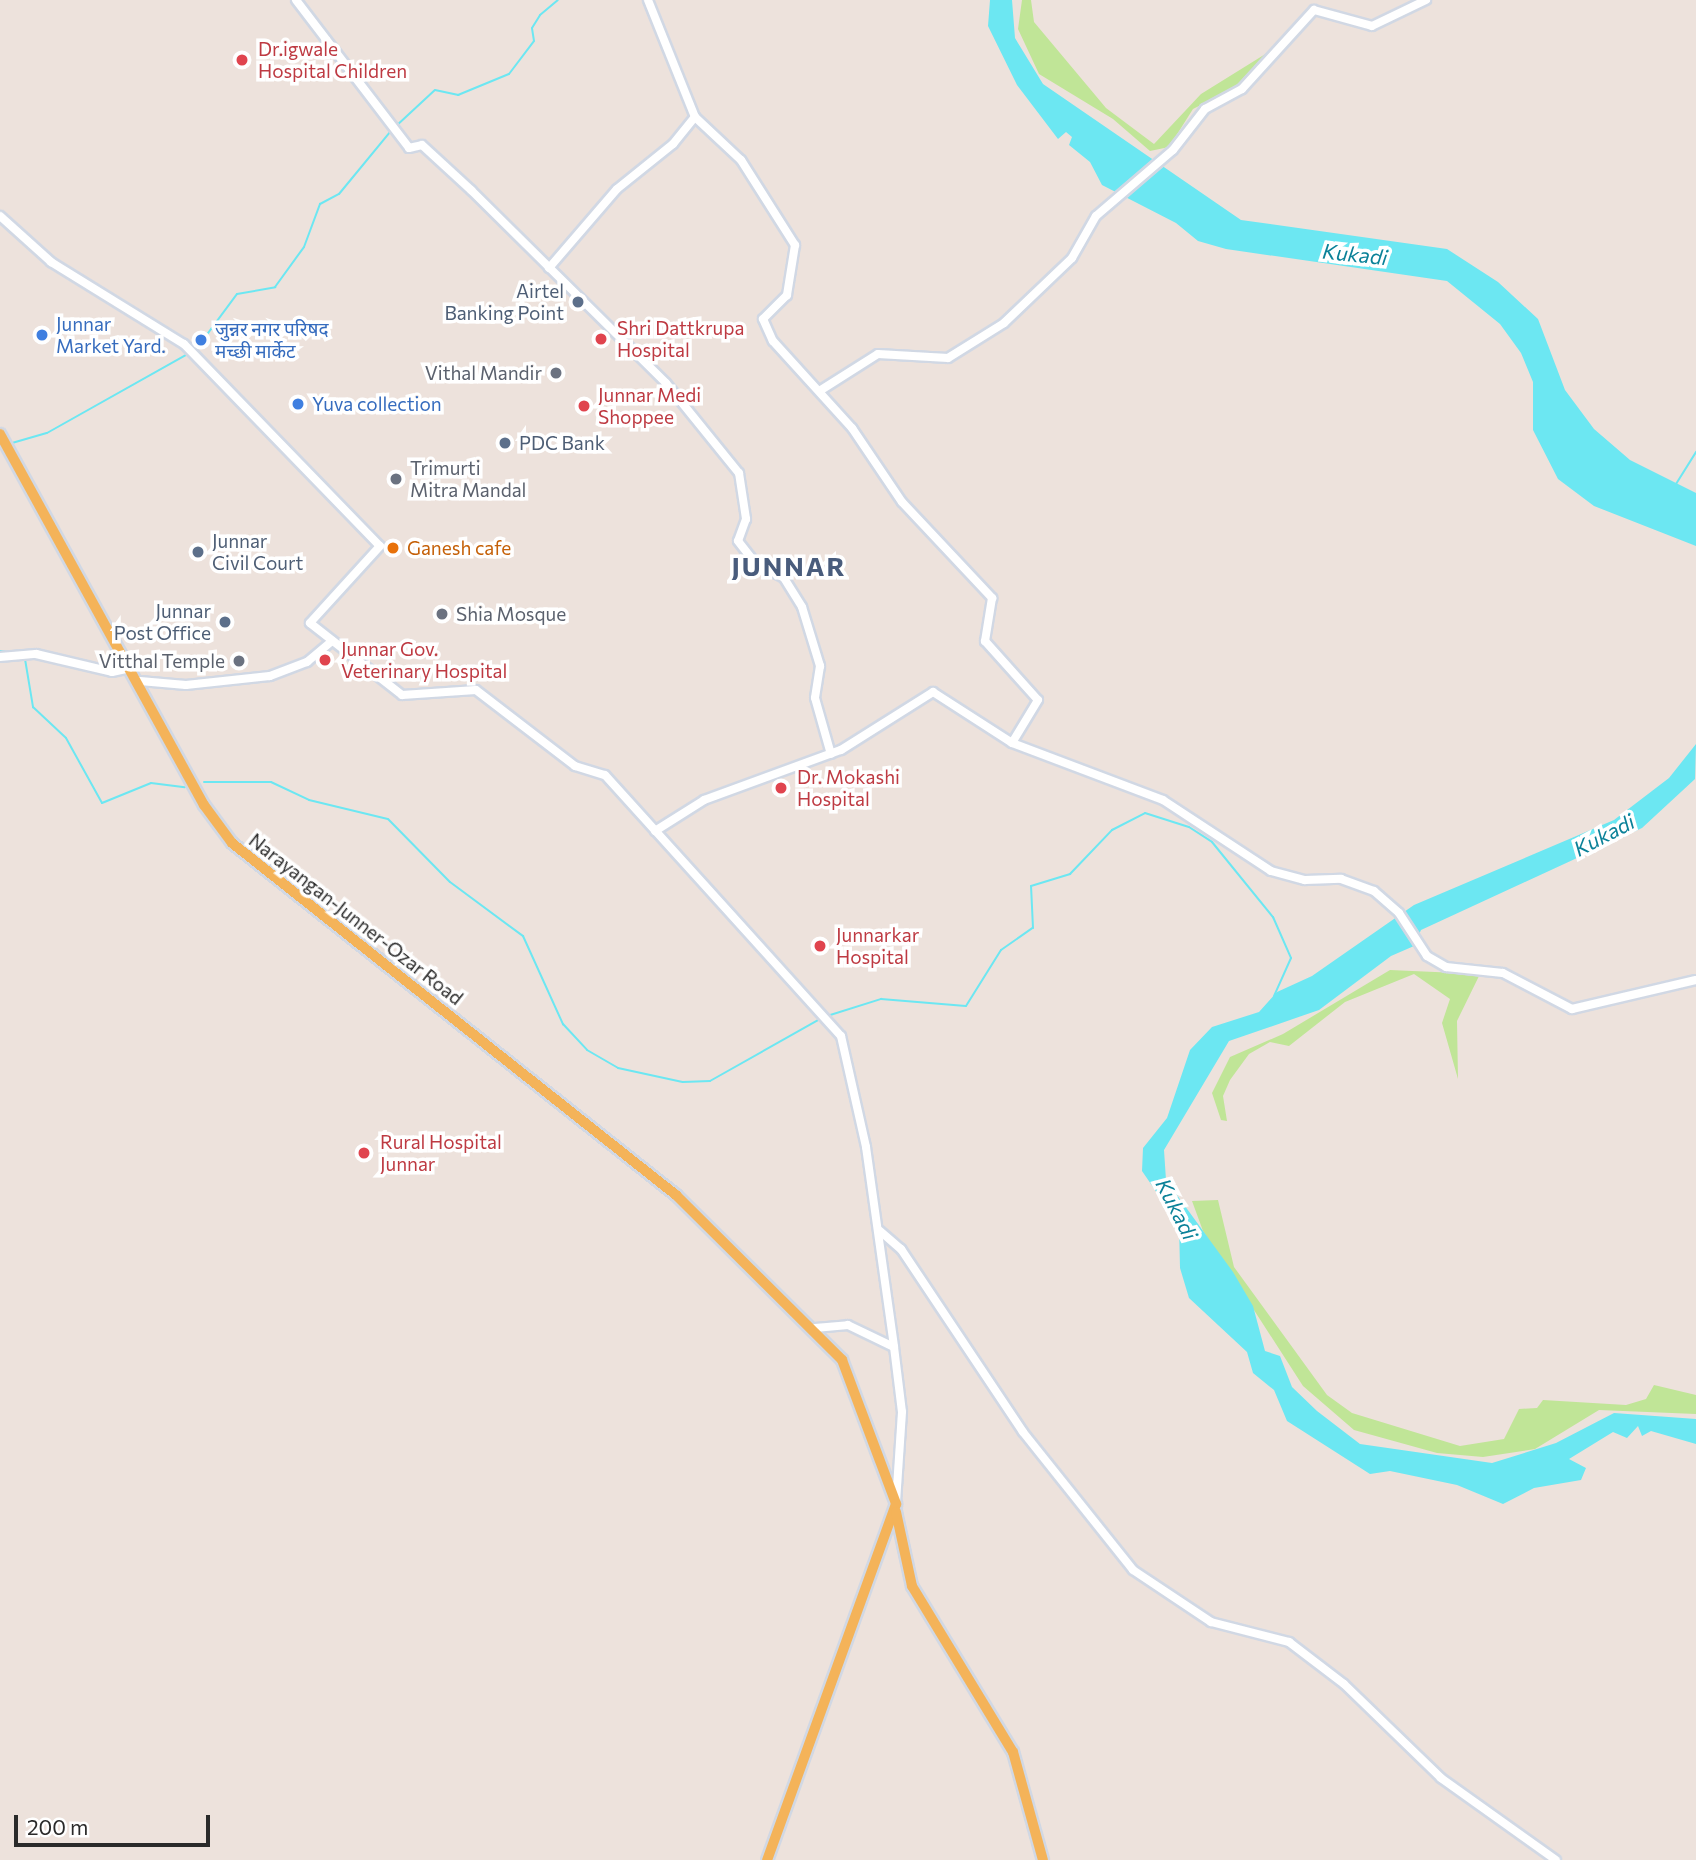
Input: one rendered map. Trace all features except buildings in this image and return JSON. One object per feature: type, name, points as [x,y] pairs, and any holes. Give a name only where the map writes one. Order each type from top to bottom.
[{"type":"main road","name":"Narayangan-Junner-Ozar Road","points":[[0,434],[133,668],[204,805],[232,843],[676,1195],[815,1328],[852,1380],[896,1504],[912,1586],[1013,1752],[1043,1860]]},
{"type":"main road","points":[[767,1860],[896,1504]]},
{"type":"street","points":[[296,0],[409,148],[422,145],[666,383],[739,473],[746,519],[738,541],[755,563],[783,579],[802,607],[820,666],[816,698],[831,754]]},
{"type":"street","points":[[648,0],[695,117],[741,160],[795,245],[787,295],[763,318],[774,341],[821,390],[902,502],[992,598],[985,641],[1038,700],[1012,743]]},
{"type":"street","points":[[821,390],[878,354],[938,362],[961,351],[1004,323],[1072,258],[1090,224],[1173,150],[1205,109],[1242,89],[1314,10],[1372,26],[1426,0]]},
{"type":"street","points":[[548,268],[617,189],[673,145],[695,117]]},
{"type":"street","points":[[0,216],[51,262],[184,344],[380,546],[310,623],[409,697],[476,690],[575,766],[605,775],[814,1013],[841,1036],[854,1088],[880,1231],[902,1412],[896,1504]]},
{"type":"street","points":[[140,681],[186,685],[270,676],[307,662],[332,641]]},
{"type":"street","points":[[0,657],[36,654],[112,671],[133,668]]},
{"type":"street","points":[[655,831],[704,800],[831,754],[930,692],[1012,743],[1163,800],[1271,871],[1360,885],[1399,913],[1424,952],[1446,967],[1503,973],[1572,1009],[1696,981]]},
{"type":"street","points":[[880,1231],[901,1249],[1023,1432],[1133,1570],[1211,1622],[1289,1642],[1343,1684],[1441,1778],[1556,1860]]},
{"type":"street","points":[[815,1328],[848,1325],[894,1347]]},
{"type":"green space","points":[[1022,0],[1031,0],[1034,22],[1106,108],[1154,144],[1201,94],[1267,53],[1234,88],[1193,109],[1169,147],[1150,151],[1113,119],[1039,74],[1018,29]]},
{"type":"green space","points":[[1390,970],[1480,974],[1457,1021],[1458,1079],[1442,1023],[1450,999],[1414,974],[1345,1002],[1289,1046],[1270,1042],[1249,1054],[1230,1080],[1223,1096],[1227,1121],[1221,1120],[1212,1093],[1230,1057],[1283,1034]]},
{"type":"green space","points":[[1218,1200],[1234,1267],[1327,1395],[1352,1413],[1460,1446],[1504,1439],[1519,1409],[1537,1408],[1543,1400],[1626,1405],[1646,1399],[1654,1385],[1696,1395],[1696,1414],[1599,1410],[1535,1449],[1483,1457],[1437,1453],[1354,1430],[1303,1386],[1203,1231],[1192,1201]]},
{"type":"water","name":"Kukadi","points":[[990,0],[1012,0],[1015,38],[1043,84],[1241,220],[1447,249],[1498,282],[1538,319],[1565,390],[1594,429],[1630,460],[1696,493],[1696,546],[1594,506],[1558,479],[1533,430],[1533,382],[1521,353],[1500,324],[1447,281],[1226,249],[1198,241],[1176,223],[1102,185],[1090,162],[1069,145],[1072,137],[1066,132],[1058,139],[1017,85],[988,26]]},
{"type":"water","name":"Kukadi","points":[[1696,744],[1695,779],[1642,828],[1421,930],[1414,946],[1391,956],[1319,1010],[1229,1041],[1164,1150],[1166,1180],[1233,1272],[1253,1306],[1265,1351],[1280,1356],[1292,1387],[1317,1411],[1360,1444],[1492,1463],[1556,1443],[1614,1413],[1696,1419],[1696,1444],[1651,1431],[1642,1436],[1638,1426],[1627,1438],[1613,1432],[1569,1459],[1586,1468],[1581,1480],[1534,1488],[1503,1504],[1457,1485],[1390,1471],[1370,1474],[1287,1421],[1274,1390],[1253,1373],[1247,1352],[1189,1298],[1180,1268],[1179,1225],[1142,1171],[1143,1148],[1167,1118],[1190,1050],[1212,1027],[1259,1012],[1277,992],[1312,976],[1414,905],[1614,820],[1669,778]]},
{"type":"waterway","points":[[395,127],[435,90],[458,95],[509,74],[534,41],[532,28],[540,15],[558,0]]},
{"type":"waterway","points":[[197,348],[237,294],[275,287],[304,247],[320,204],[339,194],[391,131]]},
{"type":"waterway","points":[[12,443],[47,433],[186,355]]},
{"type":"waterway","points":[[1676,484],[1696,452]]},
{"type":"waterway","points":[[0,651],[24,653]]},
{"type":"waterway","points":[[25,659],[33,707],[66,738],[102,803],[151,783],[185,787]]},
{"type":"waterway","points":[[204,782],[271,782],[309,800],[388,819],[450,882],[523,936],[563,1024],[587,1050],[618,1068],[683,1082],[710,1081],[822,1018]]},
{"type":"waterway","points":[[827,1016],[881,999],[966,1006],[1001,950],[1033,928],[1031,886],[1070,874],[1112,830],[1145,813],[1189,827],[1212,842],[1273,917],[1291,958],[1274,996]]},
{"type":"place","name":"Dr.igwale Hospital Children","points":[[242,60]]},
{"type":"place","name":"Airtel Banking Point","points":[[578,302]]},
{"type":"place","name":"Junnar Market Yard.","points":[[42,335]]},
{"type":"place","name":"Shri Dattkrupa Hospital","points":[[601,339]]},
{"type":"place","name":"जुन्नर नगर परिषद मच्छी मार्केट","points":[[201,340]]},
{"type":"place","name":"Vithal Mandir","points":[[556,373]]},
{"type":"place","name":"Yuva collection","points":[[298,404]]},
{"type":"place","name":"Junnar Medi Shoppee","points":[[584,406]]},
{"type":"place","name":"PDC Bank","points":[[505,443]]},
{"type":"place","name":"Trimurti Mitra Mandal","points":[[396,479]]},
{"type":"place","name":"Ganesh cafe","points":[[393,548]]},
{"type":"place","name":"Junnar Civil Court","points":[[198,552]]},
{"type":"place","name":"Shia Mosque","points":[[442,614]]},
{"type":"place","name":"Junnar Post Office","points":[[225,622]]},
{"type":"place","name":"Junnar Gov. Veterinary Hospital","points":[[325,660]]},
{"type":"place","name":"Vitthal Temple","points":[[239,661]]},
{"type":"place","name":"Dr. Mokashi Hospital","points":[[781,788]]},
{"type":"place","name":"Junnarkar Hospital","points":[[820,946]]},
{"type":"place","name":"Rural Hospital Junnar","points":[[364,1153]]},
{"type":"district","name":"JUNNAR","points":[[789,566]]}]
